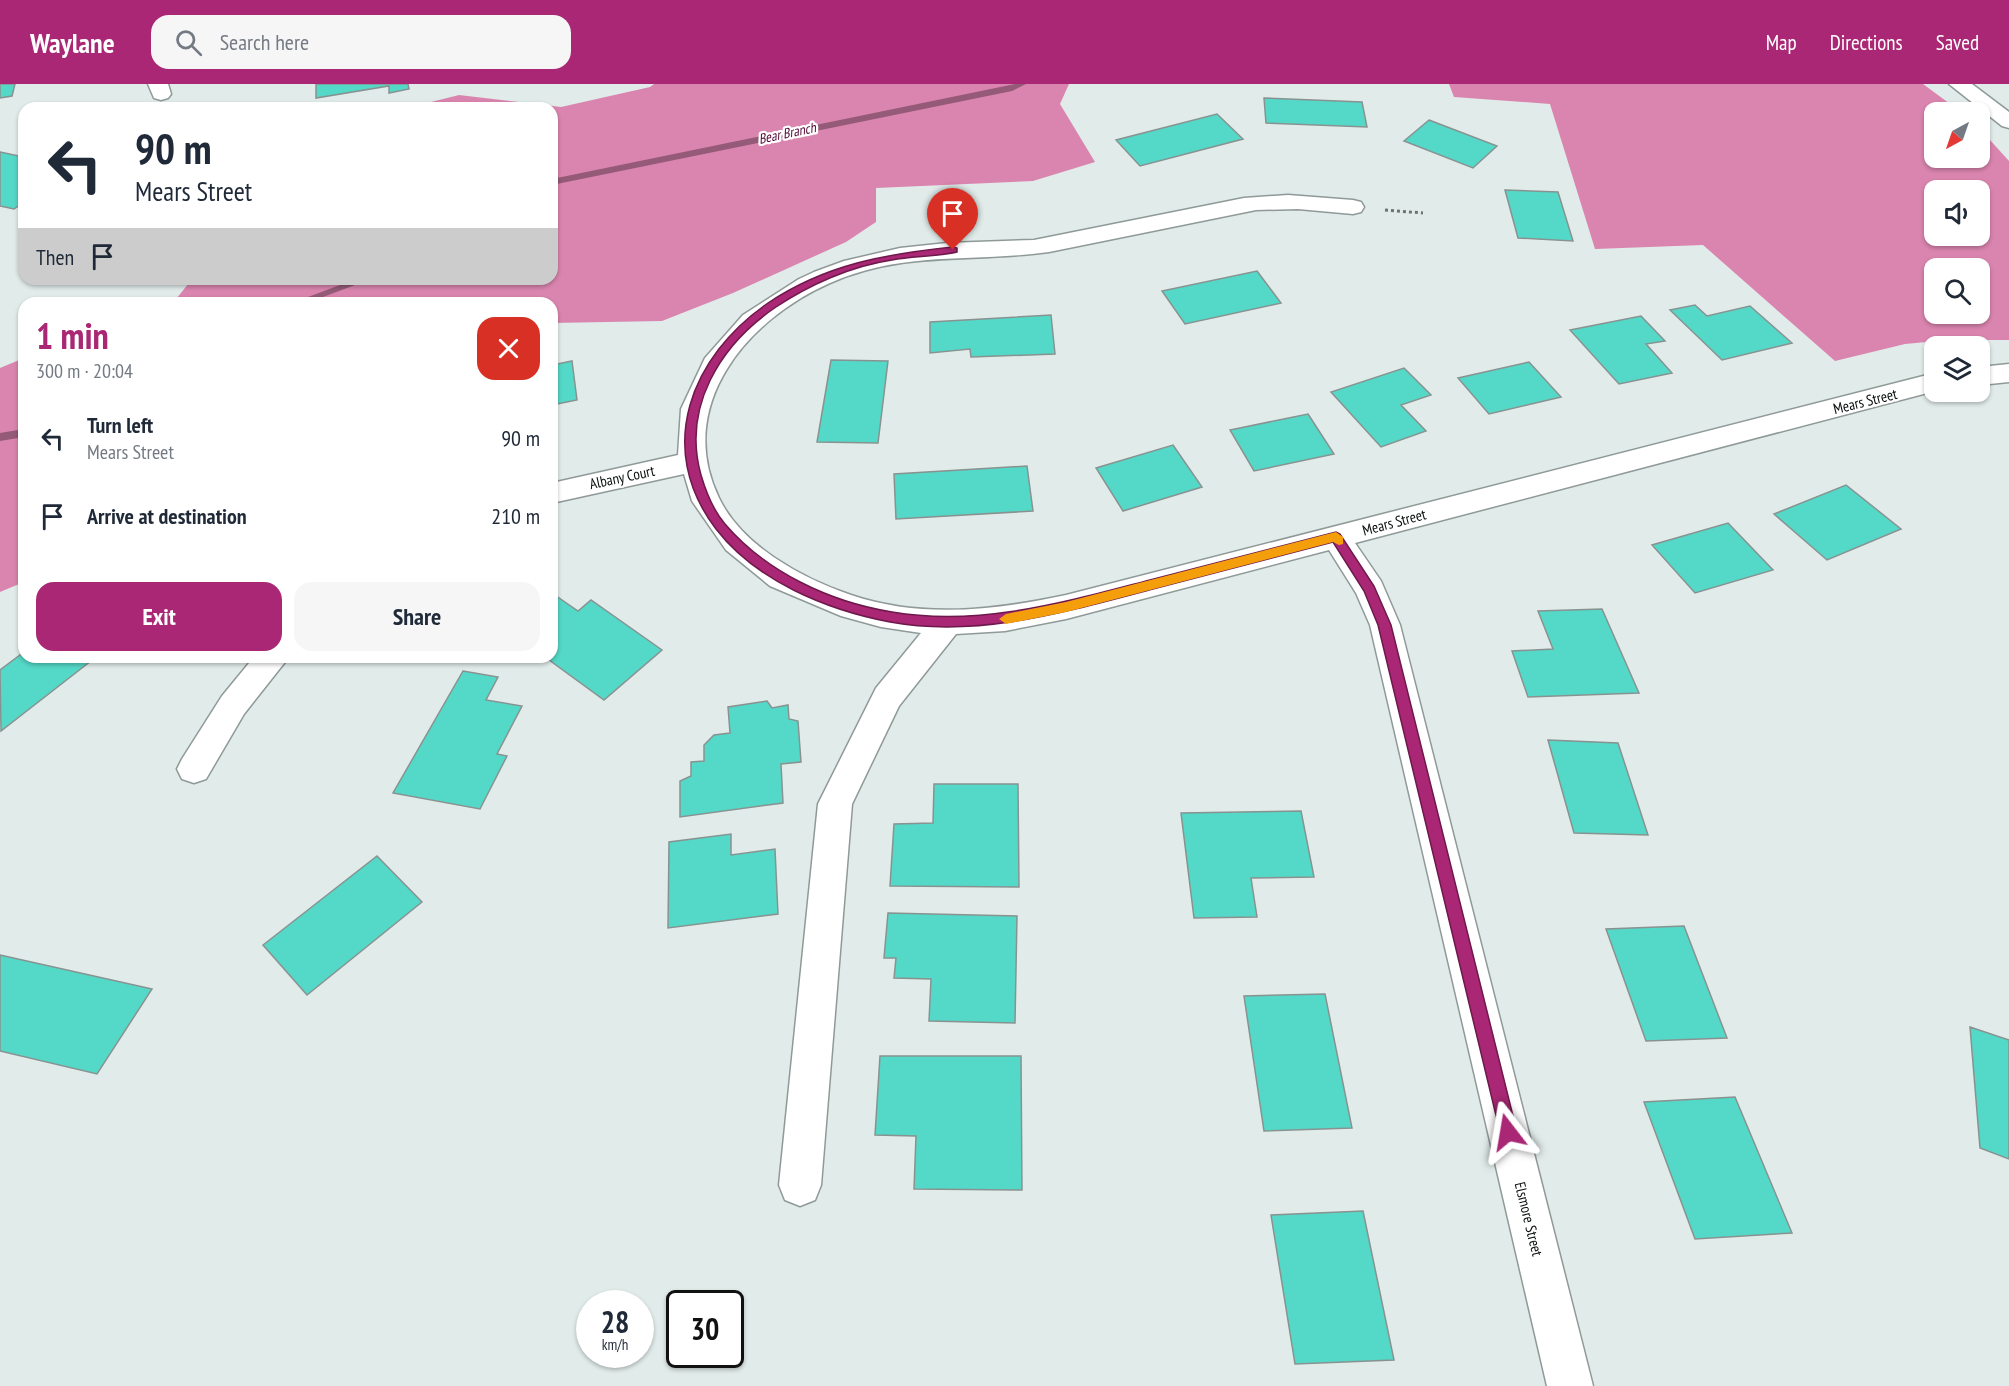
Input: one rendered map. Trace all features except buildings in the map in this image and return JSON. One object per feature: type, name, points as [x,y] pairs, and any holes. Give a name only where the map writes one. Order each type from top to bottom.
[{"type":"street","points":[[1959,84],[2009,122]]},
{"type":"street","name":"Mears Street","points":[[1353,207],[1315,202],[1251,204],[1040,246],[934,251],[889,257],[846,269],[809,284],[772,305],[742,329],[724,349],[705,378],[693,409],[689,439],[692,462],[701,495],[720,526],[753,559],[794,585],[840,604],[891,617],[948,622],[1004,619],[1066,607],[1924,385]]},
{"type":"street","points":[[1990,375],[2009,373]]},
{"type":"street","name":"Albany Court","points":[[558,492],[692,462]]},
{"type":"street","name":"Elsmore Street","points":[[1336,537],[1370,589],[1385,625],[1570,1386]]},
{"type":"street","points":[[800,1185],[835,804],[887,697],[948,622]]},
{"type":"street","points":[[194,769],[233,705],[268,663]]},
{"type":"shaded area","points":[[654,84],[1069,84],[1060,104],[1095,162],[1033,181],[876,188],[876,222],[846,242],[733,293],[662,321],[558,323],[558,297],[178,297],[187,285],[558,285],[558,107],[650,87]]},
{"type":"shaded area","points":[[1449,84],[1923,84],[1947,102],[1924,102],[1924,168],[1990,168],[1990,140],[2009,161],[2009,340],[1990,340],[1990,336],[1924,336],[1924,342],[1905,344],[1835,361],[1703,245],[1595,249],[1550,104],[1454,97]]},
{"type":"shaded area","points":[[459,95],[518,102],[431,102]]},
{"type":"shaded area","points":[[18,360],[18,584],[0,592],[0,368]]},
{"type":"waterway","name":"Bear Branch","points":[[558,181],[1012,88],[1022,84]]},
{"type":"waterway","name":"Bear Branch","points":[[314,297],[349,285]]},
{"type":"waterway","name":"Bear Branch","points":[[0,437],[18,434]]},
{"type":"slow traffic","points":[[1006,619],[1066,607],[1336,537],[1339,541]]},
{"type":"route","points":[[953,250],[889,257],[846,269],[809,284],[772,305],[742,329],[724,349],[705,378],[693,409],[689,439],[692,462],[701,495],[720,526],[753,559],[794,585],[840,604],[891,617],[948,622],[1004,619],[1066,607],[1336,537],[1370,589],[1385,625],[1508,1132]]}]
